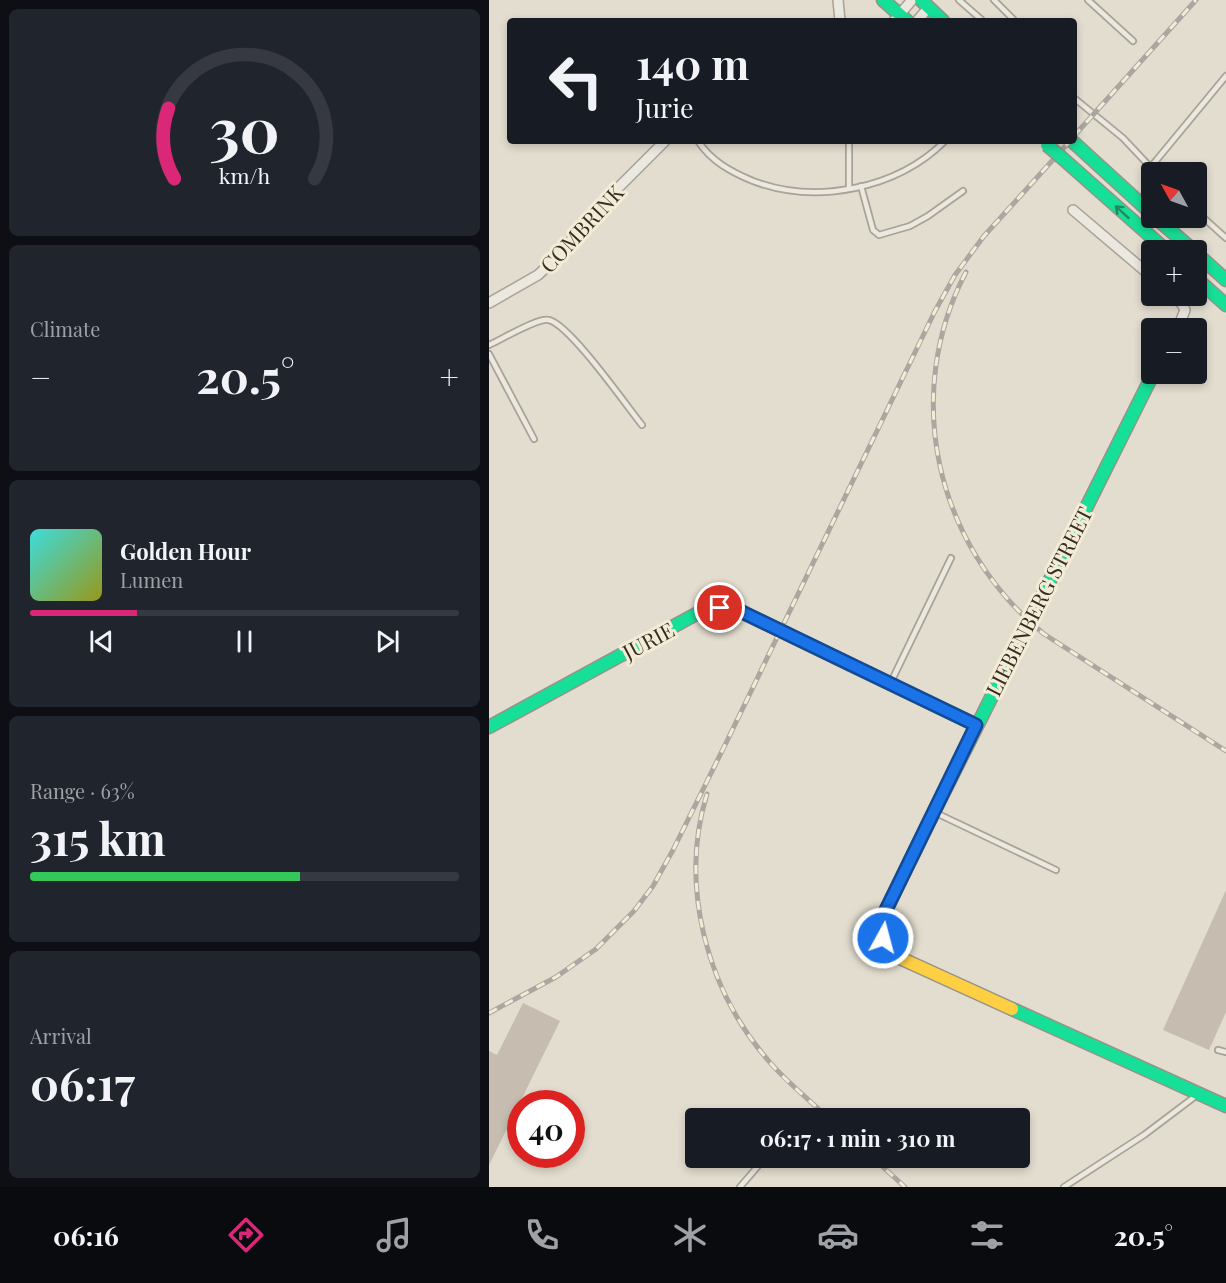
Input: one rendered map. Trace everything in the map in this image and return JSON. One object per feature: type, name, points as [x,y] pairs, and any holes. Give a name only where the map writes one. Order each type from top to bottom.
[{"type":"street","points":[[838,0],[840,18]]},
{"type":"street","points":[[883,0],[899,18]]},
{"type":"street","points":[[901,18],[912,0]]},
{"type":"street","points":[[918,18],[925,3],[940,18]]},
{"type":"street","name":"COMBRINK","points":[[489,303],[538,275],[611,195],[662,144]]},
{"type":"street","points":[[1045,144],[1154,240]]},
{"type":"street","points":[[1074,144],[1141,204]]},
{"type":"street","points":[[1073,210],[1141,268]]},
{"type":"street","points":[[1168,228],[1181,240]]},
{"type":"street","points":[[1207,263],[1226,280]]},
{"type":"street","points":[[1207,288],[1226,304]]},
{"type":"street","name":"LIEBENBERG STREET","points":[[1148,384],[976,725],[883,916],[881,927],[883,938],[890,951],[900,958],[1226,1106]]},
{"type":"street","name":"JURIE","points":[[489,727],[698,613],[720,608],[742,612],[976,725]]},
{"type":"lane","points":[[959,0],[980,18]]},
{"type":"lane","points":[[995,0],[1012,18]]},
{"type":"lane","points":[[1088,0],[1133,41]]},
{"type":"lane","points":[[1155,162],[1226,76]]},
{"type":"lane","points":[[1077,100],[1123,138],[1145,162]]},
{"type":"lane","points":[[700,144],[705,153],[730,170],[769,187],[813,193],[861,186],[906,170],[942,144]]},
{"type":"lane","points":[[849,144],[849,188]]},
{"type":"lane","points":[[861,186],[873,230],[879,235],[910,226],[963,191]]},
{"type":"lane","points":[[1207,221],[1226,238]]},
{"type":"lane","points":[[489,345],[536,323],[550,320],[558,325],[597,367],[642,426]]},
{"type":"lane","points":[[489,354],[534,439]]},
{"type":"lane","points":[[890,684],[951,558]]},
{"type":"lane","points":[[934,812],[1056,870]]},
{"type":"lane","points":[[1218,1050],[1226,1052]]},
{"type":"lane","points":[[1063,1187],[1144,1135],[1199,1094]]},
{"type":"lane","points":[[740,1187],[756,1168]]},
{"type":"building","points":[[1226,890],[1226,1012],[1209,1050],[1163,1030]]},
{"type":"building","points":[[523,1003],[560,1021],[526,1090],[507,1090],[507,1128],[489,1165],[489,1051],[497,1055]]},
{"type":"railway","points":[[1077,133],[1196,0]]},
{"type":"railway","points":[[489,1013],[556,977],[596,949],[634,911],[653,886],[726,743],[935,311],[955,275],[984,236],[1067,144]]},
{"type":"railway","points":[[966,272],[946,320],[936,368],[934,418],[940,466],[955,513],[977,558],[1007,598],[1044,634],[1226,751]]},
{"type":"railway","points":[[707,794],[699,828],[696,863],[698,899],[704,934],[714,968],[728,1000],[746,1031],[774,1067],[817,1108]]},
{"type":"railway","points":[[884,1168],[905,1187]]},
{"type":"traffic: fast","points":[[883,0],[904,18]]},
{"type":"traffic: fast","points":[[921,0],[940,18]]},
{"type":"traffic: fast","points":[[1075,144],[1141,204]]},
{"type":"traffic: fast","points":[[1047,145],[1061,157]]},
{"type":"traffic: fast","points":[[1061,157],[1155,240]]},
{"type":"traffic: fast","points":[[1168,228],[1181,240]]},
{"type":"traffic: fast","points":[[1207,263],[1226,280]]},
{"type":"traffic: fast","points":[[1207,288],[1226,305]]},
{"type":"traffic: fast","points":[[931,818],[1148,384]]},
{"type":"traffic: fast","points":[[489,727],[698,613],[719,608],[742,612],[849,664]]},
{"type":"traffic: fast","points":[[1012,1009],[1226,1106]]},
{"type":"traffic: slow","points":[[849,664],[976,725]]},
{"type":"traffic: slow","points":[[931,818],[883,916],[886,939],[891,949],[900,958],[1012,1009]]},
{"type":"route","points":[[720,608],[742,612],[976,725],[883,916],[881,927],[883,938]]}]
